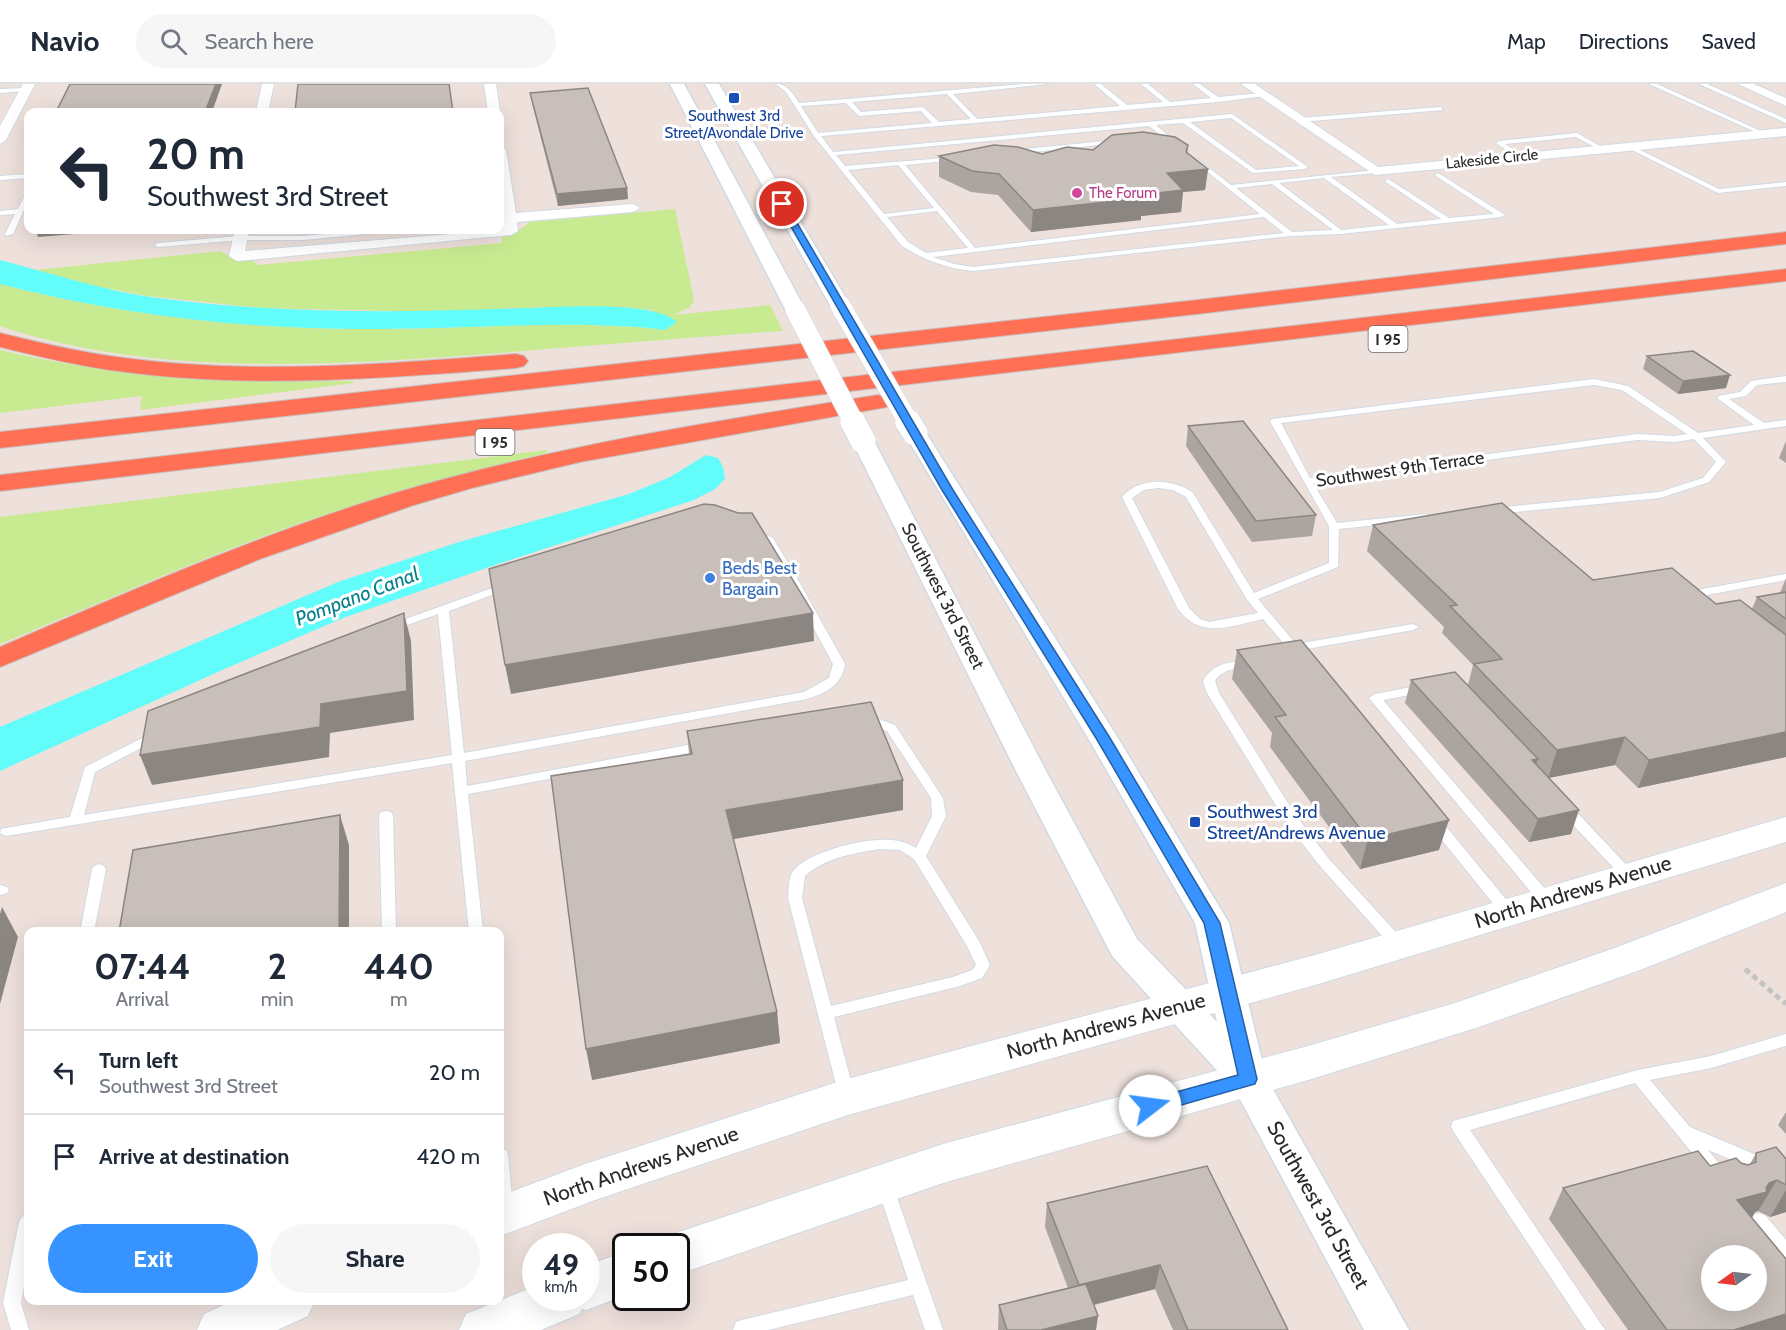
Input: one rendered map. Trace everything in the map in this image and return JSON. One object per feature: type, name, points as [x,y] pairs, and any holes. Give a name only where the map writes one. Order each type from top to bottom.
[{"type":"highway","points":[[0,440],[1786,238]]},
{"type":"highway","points":[[0,456],[1786,255]]},
{"type":"highway","points":[[0,483],[1786,276]]},
{"type":"highway","name":"I 95","points":[[0,500],[989,383],[1786,294]]},
{"type":"highway","points":[[0,340],[69,356],[124,364],[284,374],[389,370],[771,341],[934,336]]},
{"type":"highway","points":[[0,658],[258,550],[365,511],[442,488],[645,440],[989,383]]},
{"type":"main road","name":"North Andrews Avenue","points":[[504,1214],[724,1136],[847,1097],[1399,945],[1786,829]]},
{"type":"main road","points":[[690,1249],[884,1182],[983,1152],[1357,1049],[1504,1003],[1605,969],[1785,900]]},
{"type":"main road","points":[[222,1330],[280,1305]]},
{"type":"main road","points":[[484,1330],[530,1311]]},
{"type":"street","points":[[263,108],[268,84]]},
{"type":"street","points":[[490,84],[493,108]]},
{"type":"street","name":"Southwest 3rd Street","points":[[677,84],[1125,948],[1248,1079],[1388,1330]]},
{"type":"street","name":"Southwest 3rd Street","points":[[712,84],[915,434],[1103,738],[1212,923],[1248,1079]]},
{"type":"street","points":[[1247,84],[1375,171]]},
{"type":"street","points":[[1744,84],[1786,102]]},
{"type":"street","points":[[0,140],[13,111],[28,87]]},
{"type":"street","points":[[0,112],[13,111]]},
{"type":"street","name":"Lakeside Circle","points":[[1762,133],[1786,127]]},
{"type":"street","name":"Lakeside Circle","points":[[1375,171],[1786,132]]},
{"type":"street","points":[[504,191],[507,222],[633,208]]},
{"type":"street","points":[[241,234],[237,256],[412,234]]},
{"type":"lane","points":[[779,84],[788,91],[816,135],[904,244],[922,256],[948,266],[973,269],[1290,234],[1340,232],[1502,215],[1438,175]]},
{"type":"lane","points":[[797,105],[1045,84]]},
{"type":"lane","points":[[1097,84],[1126,108]]},
{"type":"lane","points":[[1144,84],[1170,104]]},
{"type":"lane","points":[[1196,84],[1218,100]]},
{"type":"lane","points":[[1653,84],[1762,133]]},
{"type":"lane","points":[[1702,84],[1786,121]]},
{"type":"lane","points":[[0,91],[28,87]]},
{"type":"lane","points":[[948,92],[976,121]]},
{"type":"lane","points":[[816,135],[1263,95]]},
{"type":"lane","points":[[848,101],[859,114],[922,109],[937,124]]},
{"type":"lane","points":[[1300,120],[1441,109]]},
{"type":"lane","points":[[831,154],[1232,116],[1305,167],[1255,172],[1185,121]]},
{"type":"lane","points":[[1150,124],[1184,151]]},
{"type":"lane","points":[[1521,157],[1499,143],[1577,135],[1602,149]]},
{"type":"lane","points":[[1154,138],[1166,137]]},
{"type":"lane","points":[[1005,153],[1120,141]]},
{"type":"lane","points":[[1628,146],[1718,191],[1786,184]]},
{"type":"lane","points":[[843,168],[958,157]]},
{"type":"lane","points":[[1193,158],[1290,234]]},
{"type":"lane","points":[[900,163],[972,249]]},
{"type":"lane","points":[[1230,187],[1375,171]]},
{"type":"lane","points":[[0,178],[24,176]]},
{"type":"lane","points":[[1325,176],[1396,226]]},
{"type":"lane","points":[[1388,181],[1447,220]]},
{"type":"lane","points":[[1272,182],[1340,232]]},
{"type":"lane","points":[[9,234],[24,203]]},
{"type":"lane","points":[[881,216],[940,209]]},
{"type":"lane","points":[[0,213],[20,211]]},
{"type":"lane","points":[[922,256],[1266,215]]},
{"type":"lane","points":[[158,245],[241,234],[303,238],[346,234]]},
{"type":"lane","points":[[1763,427],[1721,398],[1743,394],[1754,383],[1786,379]]},
{"type":"lane","points":[[1307,481],[1275,421],[1594,382],[1625,388],[1696,436],[1721,462],[1706,480],[1660,495],[1485,511]]},
{"type":"lane","name":"Southwest 9th Terrace","points":[[1334,526],[1307,481],[1637,437],[1675,439],[1786,423]]},
{"type":"lane","points":[[1266,615],[1215,624],[1202,624],[1193,620],[1184,609],[1130,506],[1127,497],[1131,492],[1154,485],[1171,485],[1182,488],[1190,495],[1251,598],[1266,615],[1308,665]]},
{"type":"lane","points":[[1251,598],[1334,565],[1334,526],[1439,516]]},
{"type":"lane","points":[[6,832],[458,758],[807,695],[831,684],[838,675],[839,664],[787,569],[767,538],[757,535]]},
{"type":"lane","points":[[1715,607],[1698,593],[1786,577]]},
{"type":"lane","points":[[375,633],[519,582]]},
{"type":"lane","points":[[442,609],[475,927]]},
{"type":"lane","points":[[1293,648],[1413,627]]},
{"type":"lane","points":[[1262,661],[1228,666],[1214,672],[1209,681],[1213,693],[1291,819],[1324,862],[1399,945]]},
{"type":"lane","points":[[1439,686],[1376,698],[1546,900]]},
{"type":"lane","points":[[849,720],[873,721],[891,729],[937,798],[939,816],[919,856]]},
{"type":"lane","points":[[76,820],[89,770],[173,727]]},
{"type":"lane","points":[[461,791],[713,744]]},
{"type":"lane","points":[[1553,795],[1628,875]]},
{"type":"lane","points":[[1426,810],[1508,912]]},
{"type":"lane","points":[[386,815],[389,927]]},
{"type":"lane","points":[[825,1013],[955,982],[976,974],[983,965],[974,945],[919,856],[903,846],[879,844],[836,853],[813,861],[798,874],[795,898],[825,1013],[847,1097]]},
{"type":"lane","points":[[88,927],[99,869]]},
{"type":"lane","points":[[1596,1330],[1459,1126],[1638,1076],[1711,1062],[1786,1040]]},
{"type":"lane","points":[[1638,1076],[1730,1187]]},
{"type":"lane","points":[[1684,1132],[1760,1164],[1786,1190]]},
{"type":"lane","points":[[884,1182],[934,1330]]},
{"type":"lane","points":[[1759,1220],[1786,1253]]},
{"type":"lane","points":[[20,1330],[12,1303],[24,1258]]},
{"type":"lane","points":[[742,1329],[920,1285]]},
{"type":"path","points":[[1745,969],[1786,1004]]},
{"type":"green space","points":[[675,209],[694,300],[690,307],[674,315],[770,305],[783,331],[415,359],[295,364],[174,360],[115,353],[57,342],[0,326],[0,284],[140,313],[235,324],[330,329],[583,325],[665,330],[652,310],[550,307],[429,312],[261,308],[148,296],[100,287],[35,270],[221,251],[230,256],[250,260],[258,265],[502,243],[502,237],[524,227],[529,222]]},
{"type":"green space","points":[[0,350],[131,373],[264,381],[353,381],[354,383],[140,410],[142,396],[0,413]]},
{"type":"green space","points":[[547,450],[547,453],[394,493],[280,530],[0,644],[0,517]]},
{"type":"water","points":[[0,260],[112,290],[197,303],[338,311],[605,306],[648,310],[665,315],[677,322],[665,330],[588,325],[330,329],[235,324],[93,305],[0,284]]},
{"type":"water","name":"Pompano Canal","points":[[706,455],[718,458],[723,467],[725,479],[715,489],[694,500],[343,618],[0,771],[0,727],[338,582],[459,542],[629,494],[670,477]]},
{"type":"building","points":[[70,84],[216,84],[207,108],[58,108]]},
{"type":"building","points":[[298,84],[449,84],[452,108],[295,108]]},
{"type":"building","points":[[588,88],[627,188],[557,194],[530,93]]},
{"type":"building","points":[[1143,132],[1175,137],[1188,145],[1186,152],[1208,169],[1167,173],[1183,190],[1140,195],[1143,198],[1033,210],[999,174],[972,171],[939,156],[994,145],[1018,147],[1042,154],[1067,147],[1093,150],[1112,135]]},
{"type":"building","points":[[1693,351],[1730,375],[1683,381],[1647,356]]},
{"type":"building","points":[[1243,421],[1316,515],[1256,521],[1188,426]]},
{"type":"building","points":[[1502,503],[1593,580],[1672,568],[1716,604],[1740,600],[1786,635],[1786,732],[1649,760],[1625,737],[1557,750],[1474,664],[1502,659],[1450,606],[1457,605],[1373,525]]},
{"type":"building","points":[[704,504],[715,505],[738,513],[752,513],[813,613],[505,665],[489,569]]},
{"type":"building","points":[[1786,592],[1786,619],[1757,597]]},
{"type":"building","points":[[404,613],[407,691],[321,704],[320,727],[140,755],[148,711]]},
{"type":"building","points":[[1301,640],[1449,820],[1368,839],[1275,717],[1286,715],[1237,650]]},
{"type":"building","points":[[1455,672],[1538,759],[1532,760],[1579,810],[1538,819],[1411,680]]},
{"type":"building","points":[[871,702],[903,780],[726,810],[777,1012],[586,1049],[551,776],[692,754],[687,731]]},
{"type":"building","points":[[340,815],[339,927],[120,927],[133,850]]},
{"type":"building","points":[[1776,1147],[1786,1159],[1786,1185],[1777,1180],[1769,1183],[1766,1188],[1767,1192],[1737,1200],[1786,1259],[1786,1314],[1734,1330],[1667,1330],[1563,1188],[1698,1151],[1710,1166],[1736,1158],[1748,1165],[1756,1162],[1756,1153]]},
{"type":"building","points":[[1207,1166],[1288,1330],[1188,1330],[1160,1265],[1079,1285],[1047,1203]]},
{"type":"building","points":[[1086,1284],[1098,1316],[1041,1330],[1007,1330],[999,1305]]},
{"type":"place","name":"Southwest 3rd Street/Avondale Drive","points":[[734,98]]},
{"type":"place","name":"The Forum","points":[[1077,193]]},
{"type":"place","name":"Beds Best Bargain","points":[[710,578]]},
{"type":"place","name":"Southwest 3rd Street/Andrews Avenue","points":[[1195,822]]},
{"type":"route","points":[[782,204],[947,490],[1103,738],[1212,923],[1248,1079],[1150,1106]]}]
